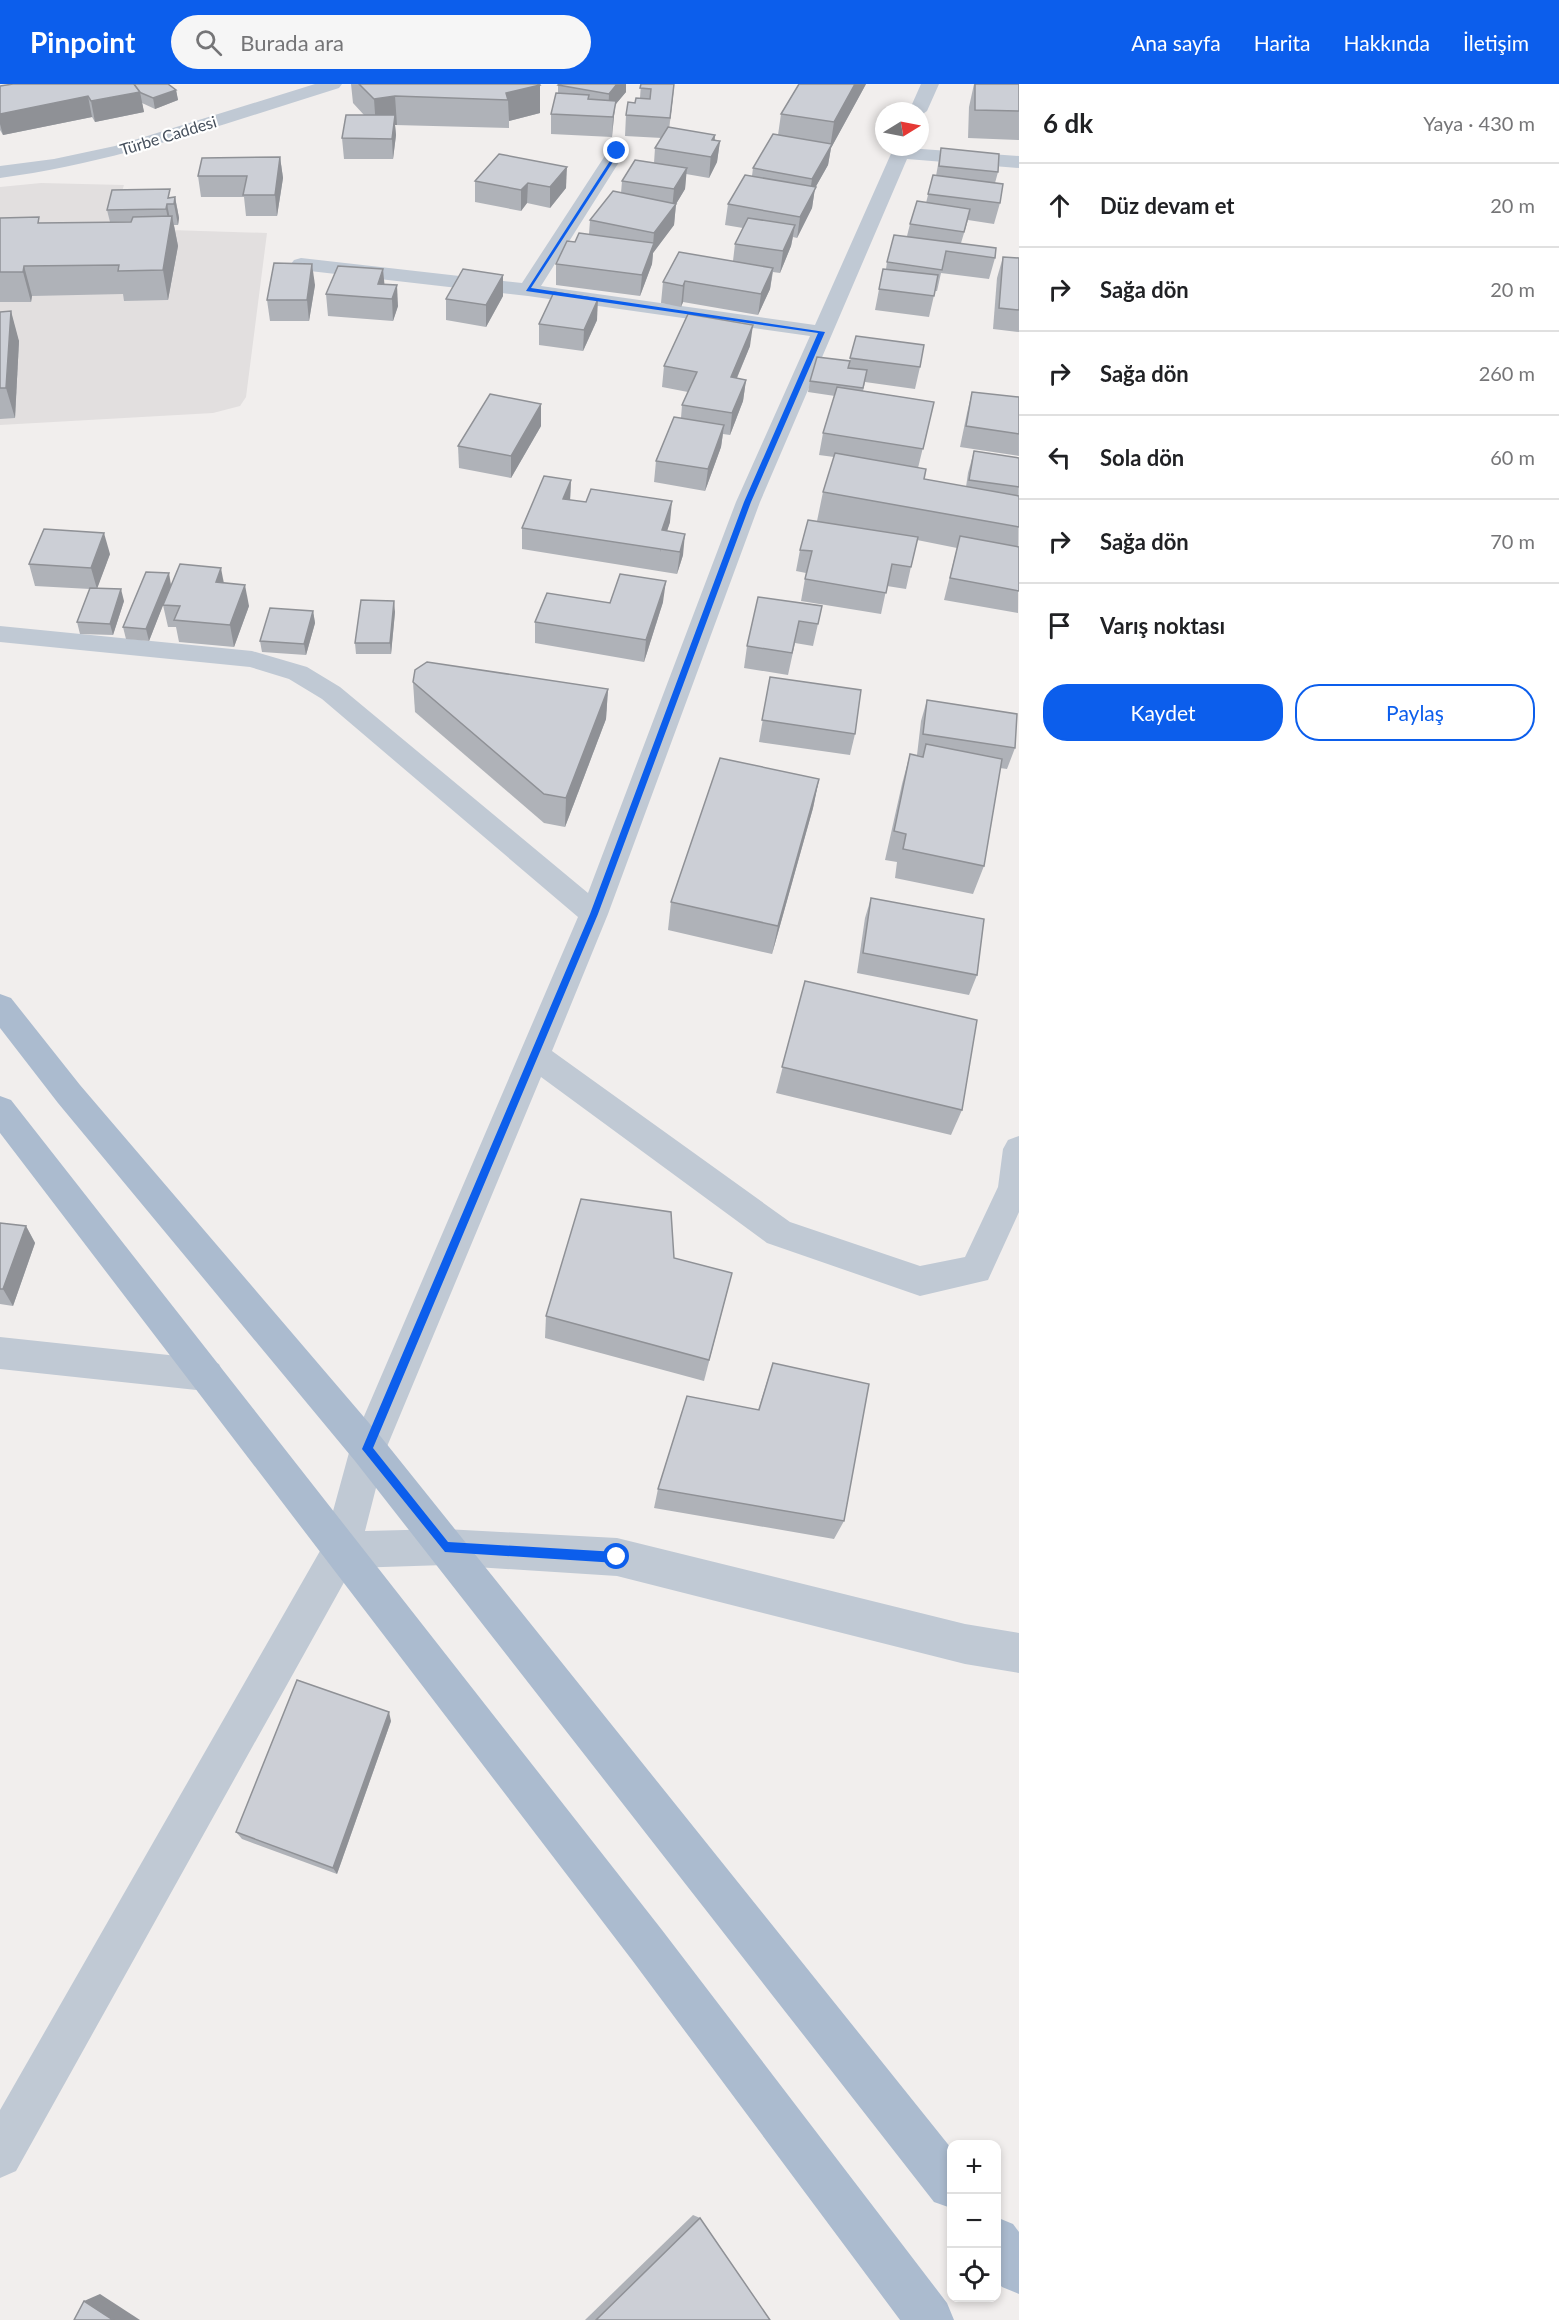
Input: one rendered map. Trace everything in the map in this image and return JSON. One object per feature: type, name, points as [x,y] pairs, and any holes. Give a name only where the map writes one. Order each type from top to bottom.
[{"type":"main road","points":[[0,1006],[69,1094],[368,1449],[947,2180]]},
{"type":"main road","points":[[0,1109],[640,1936],[930,2320]]},
{"type":"main road","points":[[1001,2247],[1019,2270]]},
{"type":"street","points":[[272,84],[285,99]]},
{"type":"street","name":"Türbe Caddesi","points":[[0,172],[54,165],[108,154],[333,84]]},
{"type":"street","points":[[922,102],[930,84]]},
{"type":"street","points":[[528,290],[617,151]]},
{"type":"street","points":[[929,153],[1019,162]]},
{"type":"street","points":[[0,2155],[341,1550],[368,1449],[594,914],[748,502],[898,156]]},
{"type":"street","points":[[301,264],[528,290],[822,332]]},
{"type":"street","points":[[0,634],[252,659],[298,673],[331,693],[594,914]]},
{"type":"street","points":[[534,1055],[779,1233],[921,1281],[976,1270],[1014,1187],[1019,1149]]},
{"type":"street","points":[[0,1353],[206,1375]]},
{"type":"street","points":[[341,1550],[445,1547],[617,1557],[965,1644],[1019,1653]]},
{"type":"shaded area","points":[[41,183],[124,185],[116,211],[170,230],[267,233],[246,397],[240,406],[213,413],[0,425],[0,187]]},
{"type":"building","points":[[13,84],[134,84],[140,92],[91,101],[88,96],[0,114],[0,86]]},
{"type":"building","points":[[134,84],[168,84],[176,90],[153,98],[139,92]]},
{"type":"building","points":[[359,84],[540,85],[506,93],[508,100],[395,96],[374,99]]},
{"type":"building","points":[[559,84],[617,84],[609,94]]},
{"type":"building","points":[[641,84],[674,84],[670,118],[626,115],[628,102],[635,103],[636,98],[650,99],[651,89],[640,88]]},
{"type":"building","points":[[799,84],[855,84],[834,122],[781,114]]},
{"type":"building","points":[[975,84],[1019,84],[1019,111],[975,110]]},
{"type":"building","points":[[556,93],[589,95],[588,99],[616,101],[613,117],[551,114]]},
{"type":"building","points":[[346,115],[395,115],[392,139],[342,138]]},
{"type":"building","points":[[668,127],[715,135],[712,140],[720,141],[711,157],[655,148]]},
{"type":"building","points":[[773,134],[832,144],[812,179],[753,168]]},
{"type":"building","points":[[941,148],[999,154],[998,172],[939,166]]},
{"type":"building","points":[[499,154],[567,167],[550,187],[528,183],[521,190],[475,181]]},
{"type":"building","points":[[280,157],[275,195],[243,195],[247,176],[198,176],[202,158]]},
{"type":"building","points":[[635,160],[687,168],[674,189],[622,181]]},
{"type":"building","points":[[745,175],[816,187],[800,217],[728,204]]},
{"type":"building","points":[[933,175],[1003,184],[1000,203],[928,194]]},
{"type":"building","points":[[170,189],[168,198],[175,197],[174,204],[167,204],[166,209],[107,210],[112,190]]},
{"type":"building","points":[[613,191],[676,204],[654,233],[590,220]]},
{"type":"building","points":[[917,201],[970,209],[964,232],[910,224]]},
{"type":"building","points":[[172,216],[163,270],[118,271],[119,265],[24,266],[23,272],[0,272],[0,218],[39,217],[38,223],[131,222],[133,217]]},
{"type":"building","points":[[748,218],[795,225],[783,251],[735,244]]},
{"type":"building","points":[[579,233],[654,243],[642,275],[556,264],[567,241],[575,242]]},
{"type":"building","points":[[894,235],[996,248],[995,258],[946,251],[942,270],[887,262]]},
{"type":"building","points":[[679,252],[773,268],[761,294],[685,281],[683,286],[663,282]]},
{"type":"building","points":[[1003,257],[1019,258],[1019,310],[999,308]]},
{"type":"building","points":[[274,263],[312,264],[307,300],[267,300]]},
{"type":"building","points":[[338,266],[383,269],[378,284],[397,285],[392,299],[326,294]]},
{"type":"building","points":[[463,269],[503,275],[486,305],[446,299]]},
{"type":"building","points":[[883,269],[938,275],[934,296],[879,289]]},
{"type":"building","points":[[554,292],[598,299],[584,330],[539,324]]},
{"type":"building","points":[[11,311],[6,388],[0,388],[0,312]]},
{"type":"building","points":[[688,314],[753,325],[731,377],[746,380],[732,413],[682,405],[697,372],[664,366]]},
{"type":"building","points":[[856,336],[924,345],[920,367],[850,358]]},
{"type":"building","points":[[817,357],[850,361],[848,368],[867,370],[863,388],[810,381]]},
{"type":"building","points":[[837,387],[934,402],[923,449],[823,433]]},
{"type":"building","points":[[972,392],[1019,397],[1019,434],[966,426]]},
{"type":"building","points":[[490,394],[541,404],[511,456],[458,446]]},
{"type":"building","points":[[674,417],[724,425],[708,469],[656,461]]},
{"type":"building","points":[[974,451],[1019,458],[1019,487],[969,480]]},
{"type":"building","points":[[835,453],[926,469],[924,479],[1019,496],[1019,527],[823,492]]},
{"type":"building","points":[[544,476],[571,480],[563,499],[586,502],[591,489],[672,501],[662,530],[685,534],[680,552],[522,528]]},
{"type":"building","points":[[808,520],[918,537],[911,567],[892,564],[886,593],[805,579],[812,551],[800,550]]},
{"type":"building","points":[[44,529],[104,533],[91,568],[29,564]]},
{"type":"building","points":[[960,536],[1019,547],[1019,591],[950,578]]},
{"type":"building","points":[[180,564],[221,568],[216,582],[245,585],[230,625],[174,620],[180,606],[163,605]]},
{"type":"building","points":[[146,572],[169,573],[146,629],[123,627]]},
{"type":"building","points":[[620,574],[666,581],[646,640],[535,622],[547,593],[610,603]]},
{"type":"building","points":[[90,588],[121,589],[110,624],[77,622]]},
{"type":"building","points":[[758,597],[822,606],[818,624],[799,621],[792,653],[747,646]]},
{"type":"building","points":[[361,600],[394,601],[390,643],[355,643]]},
{"type":"building","points":[[270,608],[313,611],[304,644],[260,641]]},
{"type":"building","points":[[427,662],[608,689],[566,798],[544,794],[413,682],[415,670]]},
{"type":"building","points":[[770,677],[861,690],[855,734],[762,720]]},
{"type":"building","points":[[927,700],[1017,714],[1015,748],[923,734]]},
{"type":"building","points":[[926,744],[1002,759],[984,866],[903,849],[906,834],[894,831],[910,754],[923,757]]},
{"type":"building","points":[[720,758],[819,779],[778,926],[671,902]]},
{"type":"building","points":[[871,898],[984,919],[977,975],[863,953]]},
{"type":"building","points":[[805,981],[977,1020],[962,1110],[782,1067]]},
{"type":"building","points":[[581,1199],[671,1212],[674,1258],[732,1273],[709,1360],[546,1316]]},
{"type":"building","points":[[0,1223],[26,1226],[3,1289],[0,1289]]},
{"type":"building","points":[[773,1363],[869,1384],[844,1521],[658,1489],[687,1396],[759,1410]]},
{"type":"building","points":[[297,1680],[389,1712],[333,1868],[236,1832]]},
{"type":"building","points":[[700,2218],[770,2320],[596,2320]]},
{"type":"building","points":[[84,2301],[113,2320],[74,2320]]},
{"type":"route","points":[[617,151],[528,290],[822,332],[748,502],[594,914],[368,1449],[445,1547],[617,1557]]}]
